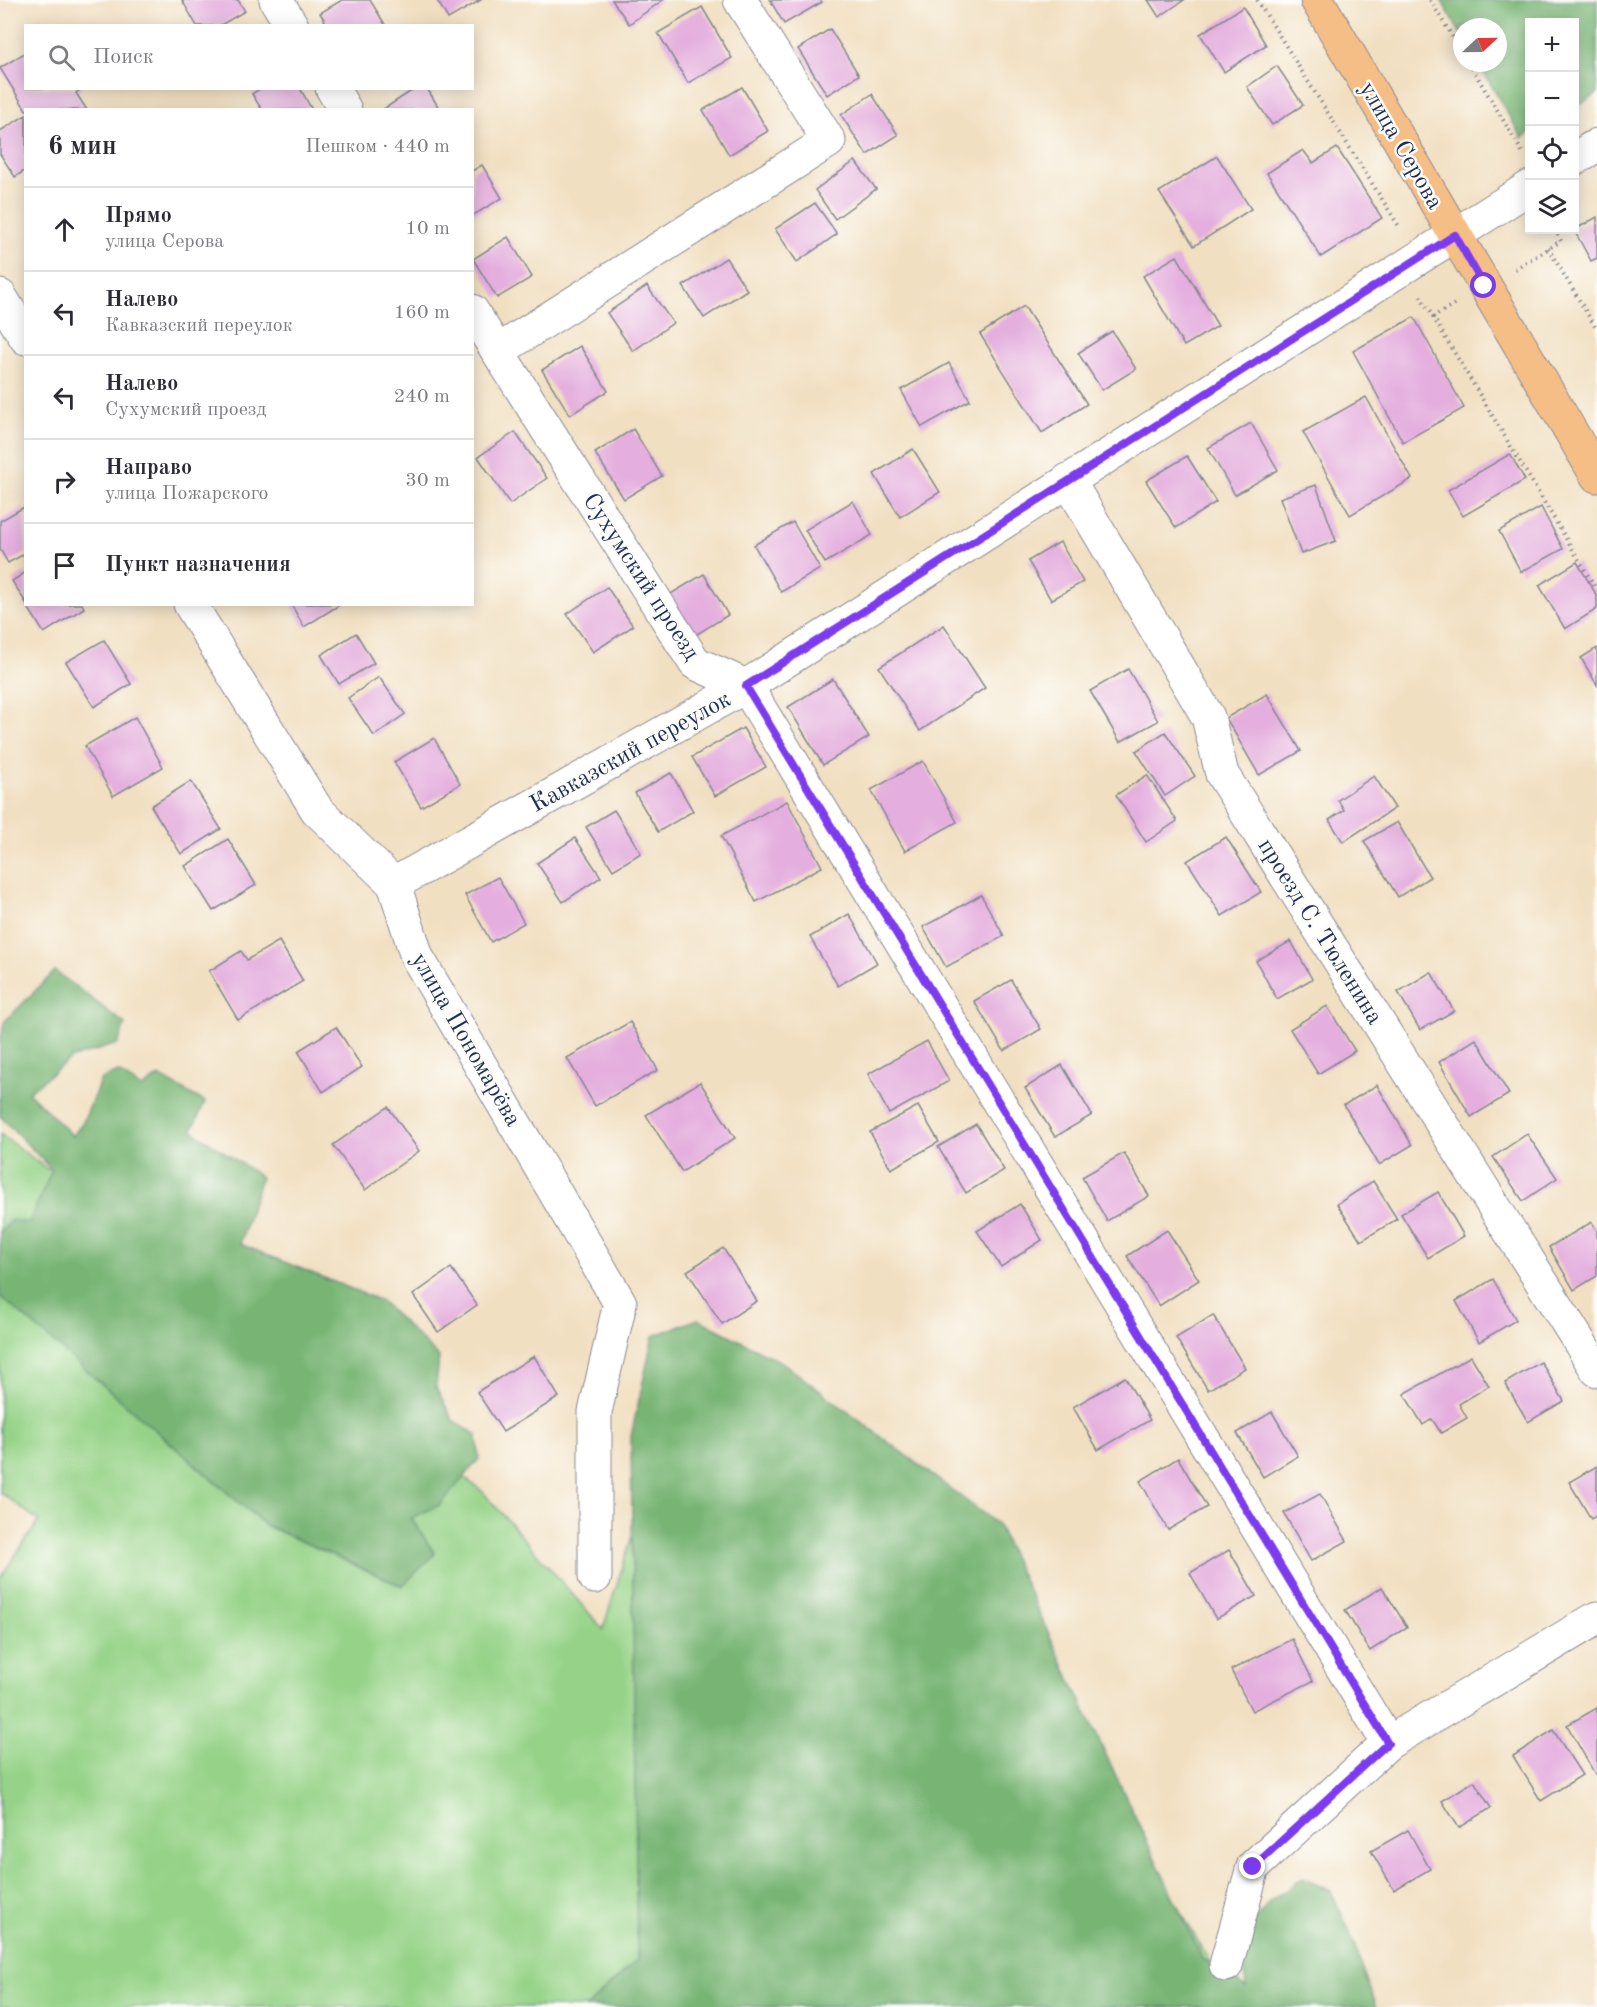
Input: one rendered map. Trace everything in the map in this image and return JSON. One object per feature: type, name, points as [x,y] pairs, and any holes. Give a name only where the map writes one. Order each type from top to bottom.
[{"type":"main road","name":"улица Серова","points":[[1317,0],[1597,476]]},
{"type":"street","points":[[498,351],[829,141],[740,0]]},
{"type":"street","points":[[333,90],[344,108]]},
{"type":"street","points":[[1579,156],[1597,145]]},
{"type":"street","name":"Кавказский переулок","points":[[394,884],[746,686],[1525,190]]},
{"type":"street","points":[[0,297],[24,335]]},
{"type":"street","name":"Сухумский проезд","points":[[474,314],[694,663],[746,686]]},
{"type":"street","name":"проезд С. Тюленина","points":[[1068,480],[1208,717],[1222,774],[1597,1370]]},
{"type":"street","name":"улица Пономарёва","points":[[191,606],[317,810],[394,884],[417,957],[620,1303],[595,1412],[595,1577]]},
{"type":"street","points":[[746,686],[1388,1743]]},
{"type":"street","points":[[1226,1965],[1253,1867],[1388,1743],[1597,1618]]},
{"type":"path","points":[[1430,0],[1453,37]]},
{"type":"path","points":[[1474,72],[1522,150]]},
{"type":"path","points":[[1548,248],[1597,330]]},
{"type":"path","points":[[1433,317],[1597,590]]},
{"type":"green space","points":[[1441,0],[1597,0],[1597,94],[1579,105],[1579,18],[1525,18],[1525,136],[1522,138],[1483,72],[1507,72],[1507,18],[1453,18],[1453,21]]},
{"type":"green space","points":[[55,971],[125,1024],[118,1044],[72,1058],[28,1092],[73,1136],[84,1120],[101,1079],[118,1072],[142,1088],[159,1076],[205,1102],[192,1130],[261,1177],[240,1244],[381,1301],[439,1357],[436,1387],[453,1420],[477,1435],[479,1459],[440,1505],[411,1518],[435,1554],[402,1586],[265,1525],[0,1296],[0,1232],[12,1220],[29,1223],[52,1170],[0,1116],[0,1042],[4,1022]]},
{"type":"green space","points":[[0,1134],[482,1491],[603,1629],[688,1356],[960,1529],[1236,2007],[0,2007],[0,1578],[39,1521],[0,1492]]},
{"type":"green space","points":[[698,1319],[783,1363],[997,1524],[1202,1958],[1246,1988],[1242,1936],[1270,1901],[1303,1878],[1331,1891],[1348,1928],[1377,2007],[586,2007],[637,1960],[631,1436],[653,1336]]},
{"type":"building","points":[[182,0],[238,0],[245,11],[222,24],[196,24]]},
{"type":"building","points":[[342,0],[370,0],[385,24],[327,24],[320,13]]},
{"type":"building","points":[[437,0],[481,0],[448,19]]},
{"type":"building","points":[[612,0],[663,0],[629,24]]},
{"type":"building","points":[[770,0],[820,0],[822,2],[784,24]]},
{"type":"building","points":[[1148,0],[1184,0],[1159,17]]},
{"type":"building","points":[[702,7],[732,58],[688,83],[658,33]]},
{"type":"building","points":[[1243,7],[1266,45],[1224,72],[1200,34]]},
{"type":"building","points":[[830,29],[859,75],[827,95],[798,49]]},
{"type":"building","points":[[24,53],[24,90],[80,90],[76,93],[86,108],[25,108],[0,68]]},
{"type":"building","points":[[1277,66],[1303,105],[1272,125],[1247,87]]},
{"type":"building","points":[[742,87],[768,131],[729,155],[703,110]]},
{"type":"building","points":[[258,90],[301,90],[311,108],[261,108],[252,94]]},
{"type":"building","points":[[413,90],[428,90],[439,108],[385,108]]},
{"type":"building","points":[[872,94],[898,135],[867,155],[841,115]]},
{"type":"building","points":[[24,116],[24,171],[15,177],[0,154],[0,131]]},
{"type":"building","points":[[1337,148],[1382,218],[1321,257],[1267,173],[1303,150],[1313,163]]},
{"type":"building","points":[[1217,156],[1251,209],[1194,246],[1159,192]]},
{"type":"building","points":[[855,161],[876,189],[835,219],[815,190]]},
{"type":"building","points":[[482,165],[502,198],[474,215],[474,170]]},
{"type":"building","points":[[815,203],[837,234],[797,262],[775,229]]},
{"type":"building","points":[[1597,217],[1597,258],[1591,261],[1576,234],[1579,234],[1579,227]]},
{"type":"building","points":[[508,237],[532,277],[497,298],[474,258]]},
{"type":"building","points":[[1177,256],[1218,326],[1184,346],[1143,276]]},
{"type":"building","points":[[726,258],[747,290],[704,318],[683,286]]},
{"type":"building","points":[[647,286],[673,323],[633,351],[607,313]]},
{"type":"building","points":[[1024,306],[1087,404],[1042,433],[980,334]]},
{"type":"building","points":[[1414,317],[1464,408],[1403,442],[1353,351]]},
{"type":"building","points":[[1112,331],[1136,369],[1102,390],[1078,353]]},
{"type":"building","points":[[580,346],[608,391],[570,415],[542,370]]},
{"type":"building","points":[[949,363],[970,400],[922,427],[901,390]]},
{"type":"building","points":[[1366,397],[1412,479],[1350,515],[1303,432]]},
{"type":"building","points":[[1251,423],[1278,470],[1235,495],[1208,448]]},
{"type":"building","points":[[633,429],[662,476],[624,499],[595,453]]},
{"type":"building","points":[[515,432],[547,478],[510,504],[478,457]]},
{"type":"building","points":[[913,449],[940,492],[900,517],[874,474]]},
{"type":"building","points":[[1510,454],[1525,480],[1463,516],[1448,490]]},
{"type":"building","points":[[1187,456],[1216,502],[1176,528],[1146,481]]},
{"type":"building","points":[[1316,485],[1336,541],[1301,554],[1280,498]]},
{"type":"building","points":[[853,501],[872,535],[825,563],[805,530]]},
{"type":"building","points":[[24,507],[24,554],[8,563],[0,549],[0,521]]},
{"type":"building","points":[[1541,507],[1563,549],[1521,572],[1499,531]]},
{"type":"building","points":[[793,522],[820,569],[781,592],[754,545]]},
{"type":"building","points":[[1060,542],[1083,582],[1051,600],[1028,561]]},
{"type":"building","points":[[1577,562],[1597,596],[1597,609],[1565,629],[1539,585]]},
{"type":"building","points":[[24,573],[24,600],[12,581]]},
{"type":"building","points":[[704,574],[728,615],[694,636],[669,595]]},
{"type":"building","points":[[607,587],[633,626],[593,652],[567,614]]},
{"type":"building","points":[[27,606],[83,606],[84,608],[44,633]]},
{"type":"building","points":[[292,606],[338,606],[304,627]]},
{"type":"building","points":[[944,625],[985,688],[920,731],[879,667]]},
{"type":"building","points":[[356,633],[374,663],[339,684],[321,655]]},
{"type":"building","points":[[104,640],[131,684],[94,707],[66,662]]},
{"type":"building","points":[[1597,648],[1597,685],[1581,658]]},
{"type":"building","points":[[1128,669],[1158,721],[1120,742],[1090,691]]},
{"type":"building","points":[[379,677],[405,714],[374,736],[348,698]]},
{"type":"building","points":[[833,679],[869,737],[823,765],[788,707]]},
{"type":"building","points":[[1267,694],[1301,751],[1259,775],[1226,718]]},
{"type":"building","points":[[135,717],[163,767],[113,796],[85,746]]},
{"type":"building","points":[[743,728],[766,767],[715,796],[692,757]]},
{"type":"building","points":[[1165,732],[1195,776],[1165,796],[1136,751]]},
{"type":"building","points":[[434,738],[460,784],[421,807],[394,762]]},
{"type":"building","points":[[923,761],[957,822],[905,851],[871,790]]},
{"type":"building","points":[[671,773],[693,811],[658,832],[635,793]]},
{"type":"building","points":[[1147,775],[1177,821],[1146,842],[1116,795]]},
{"type":"building","points":[[1374,776],[1395,808],[1343,842],[1329,820],[1344,810],[1338,800]]},
{"type":"building","points":[[191,781],[221,829],[181,854],[151,806]]},
{"type":"building","points":[[787,801],[822,867],[756,902],[721,836]]},
{"type":"building","points":[[614,810],[641,853],[613,870],[586,827]]},
{"type":"building","points":[[1397,822],[1430,877],[1398,897],[1364,841]]},
{"type":"building","points":[[1226,837],[1261,892],[1222,916],[1187,861]]},
{"type":"building","points":[[575,838],[601,877],[563,902],[537,863]]},
{"type":"building","points":[[228,839],[256,885],[213,911],[185,866]]},
{"type":"building","points":[[498,877],[524,923],[491,942],[465,895]]},
{"type":"building","points":[[981,895],[1004,936],[946,967],[923,927]]},
{"type":"building","points":[[849,914],[877,963],[838,986],[810,937]]},
{"type":"building","points":[[279,941],[303,981],[238,1020],[209,971],[241,951],[247,960]]},
{"type":"building","points":[[1291,941],[1312,979],[1277,999],[1256,961]]},
{"type":"building","points":[[1431,972],[1454,1011],[1420,1030],[1398,992]]},
{"type":"building","points":[[1011,980],[1041,1029],[1004,1051],[974,1001]]},
{"type":"building","points":[[1327,1006],[1355,1051],[1318,1074],[1290,1029]]},
{"type":"building","points":[[630,1022],[658,1070],[595,1106],[567,1058]]},
{"type":"building","points":[[336,1027],[362,1067],[323,1092],[298,1051]]},
{"type":"building","points":[[1476,1039],[1509,1094],[1471,1117],[1439,1062]]},
{"type":"building","points":[[927,1041],[949,1081],[889,1114],[868,1074]]},
{"type":"building","points":[[1062,1065],[1092,1115],[1055,1137],[1025,1088]]},
{"type":"building","points":[[700,1082],[735,1138],[682,1172],[646,1115]]},
{"type":"building","points":[[1377,1085],[1412,1145],[1379,1165],[1344,1105]]},
{"type":"building","points":[[918,1106],[939,1142],[891,1169],[870,1132]]},
{"type":"building","points":[[388,1107],[419,1151],[365,1190],[333,1145]]},
{"type":"building","points":[[976,1124],[1004,1170],[966,1193],[938,1147]]},
{"type":"building","points":[[1527,1134],[1557,1178],[1523,1201],[1493,1157]]},
{"type":"building","points":[[1124,1153],[1149,1196],[1107,1221],[1082,1177]]},
{"type":"building","points":[[1373,1181],[1397,1219],[1361,1241],[1337,1204]]},
{"type":"building","points":[[1438,1192],[1464,1236],[1428,1258],[1401,1214]]},
{"type":"building","points":[[1020,1204],[1042,1240],[1001,1267],[977,1231]]},
{"type":"building","points":[[1592,1222],[1597,1231],[1597,1276],[1574,1290],[1549,1247]]},
{"type":"building","points":[[1167,1230],[1199,1280],[1159,1306],[1127,1256]]},
{"type":"building","points":[[723,1248],[757,1301],[722,1324],[687,1271]]},
{"type":"building","points":[[451,1268],[477,1305],[438,1332],[413,1295]]},
{"type":"building","points":[[1493,1279],[1516,1320],[1479,1342],[1456,1301]]},
{"type":"building","points":[[1213,1315],[1245,1368],[1208,1390],[1176,1338]]},
{"type":"building","points":[[534,1356],[559,1397],[503,1432],[477,1392]]},
{"type":"building","points":[[1471,1356],[1489,1386],[1459,1404],[1467,1418],[1441,1433],[1432,1419],[1423,1425],[1404,1394]]},
{"type":"building","points":[[1541,1362],[1564,1401],[1528,1422],[1505,1383]]},
{"type":"building","points":[[1125,1377],[1150,1420],[1098,1450],[1073,1407]]},
{"type":"building","points":[[1272,1412],[1298,1456],[1263,1477],[1237,1433]]},
{"type":"building","points":[[1178,1458],[1207,1507],[1168,1530],[1140,1481]]},
{"type":"building","points":[[1597,1466],[1597,1515],[1591,1519],[1569,1482]]},
{"type":"building","points":[[1320,1494],[1347,1541],[1311,1561],[1284,1513]]},
{"type":"building","points":[[1229,1550],[1256,1596],[1216,1619],[1190,1573]]},
{"type":"building","points":[[1382,1587],[1407,1627],[1370,1651],[1345,1610]]},
{"type":"building","points":[[1292,1639],[1313,1681],[1252,1711],[1231,1670]]},
{"type":"building","points":[[1597,1708],[1597,1773],[1595,1774],[1567,1725]]},
{"type":"building","points":[[1553,1730],[1582,1775],[1541,1801],[1513,1756]]},
{"type":"building","points":[[1474,1781],[1491,1808],[1459,1828],[1442,1801]]},
{"type":"building","points":[[1408,1830],[1430,1869],[1394,1890],[1371,1851]]},
{"type":"route","points":[[1253,1867],[1388,1743],[746,686],[1455,235],[1484,286]]}]
